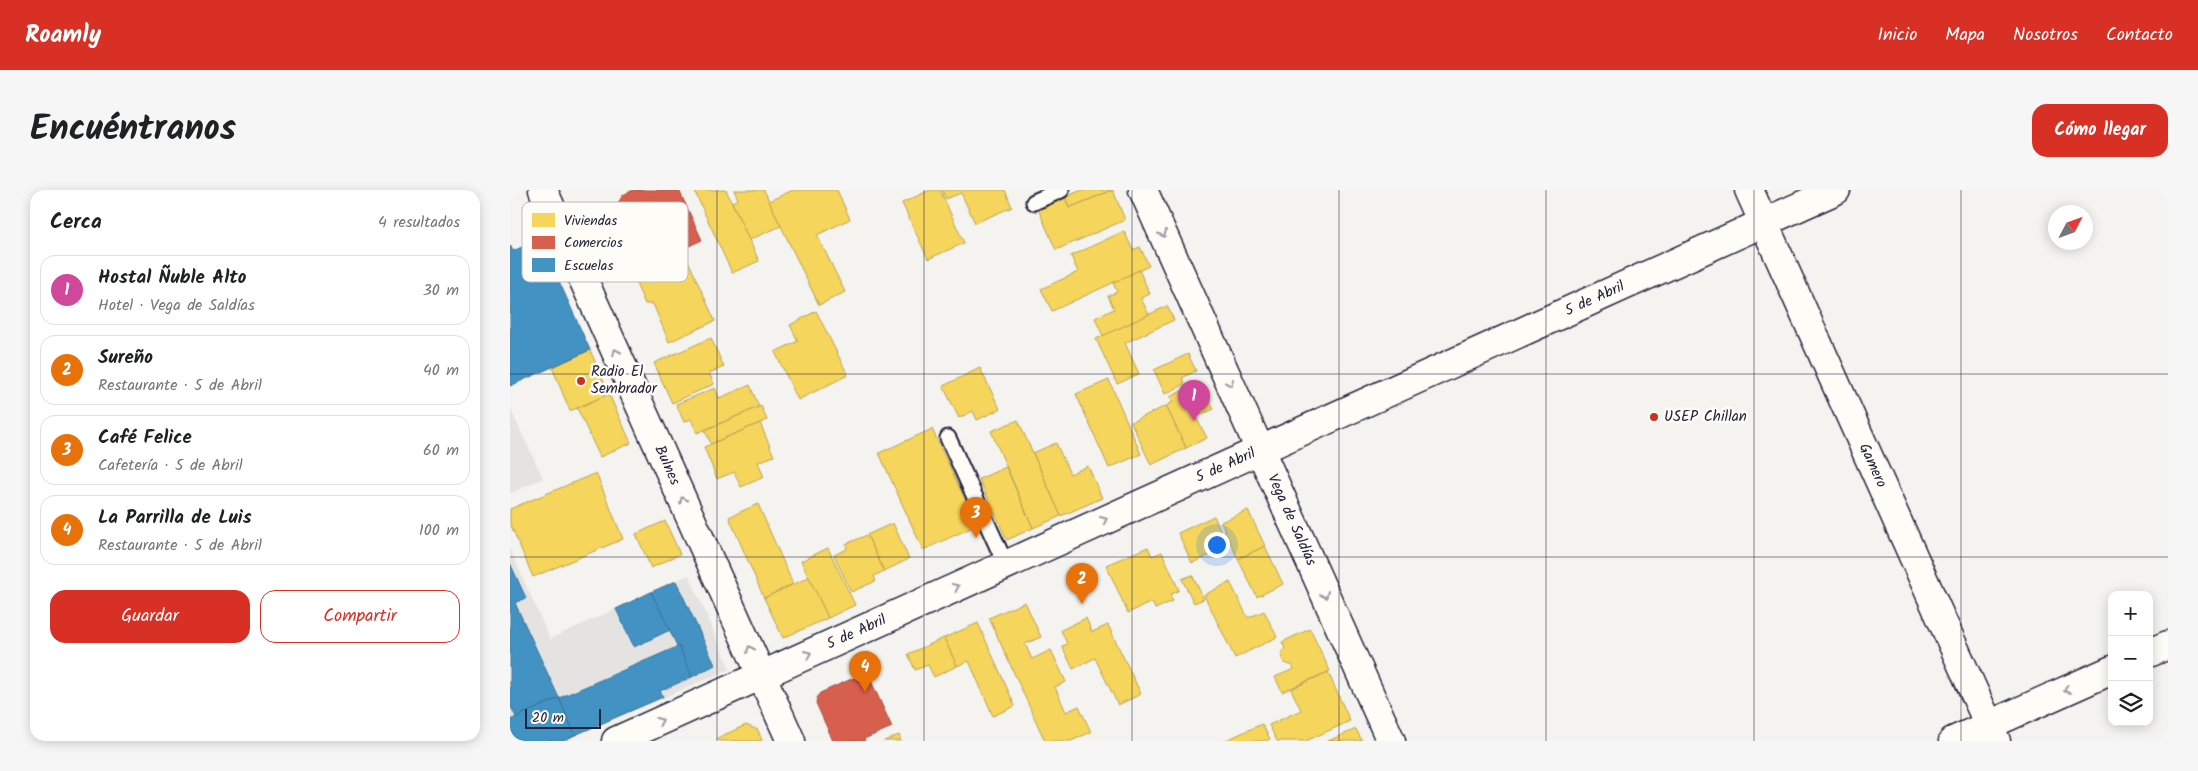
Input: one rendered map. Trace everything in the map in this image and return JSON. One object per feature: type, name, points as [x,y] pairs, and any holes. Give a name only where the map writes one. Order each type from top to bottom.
[{"type":"street","name":"Bulnes","points":[[543,190],[548,202]]},
{"type":"street","name":"Vega de Saldías","points":[[1143,190],[1391,741]]},
{"type":"street","name":"Gamero","points":[[1749,190],[1992,733]]},
{"type":"street","name":"5 de Abril","points":[[616,741],[1836,190]]},
{"type":"street","name":"Bulnes","points":[[585,282],[791,741]]},
{"type":"street","points":[[2153,651],[2168,645]]},
{"type":"street","points":[[1953,741],[1992,733],[2108,672]]},
{"type":"lane","points":[[1034,202],[1061,190]]},
{"type":"lane","points":[[948,438],[1006,565]]},
{"type":"shaded area","points":[[510,408],[543,478],[510,494]]},
{"type":"shaded area","points":[[510,549],[550,639],[689,575],[730,669],[563,741],[510,741]]},
{"type":"building: Viviendas","points":[[694,190],[726,190],[759,261],[732,273]]},
{"type":"building: Viviendas","points":[[734,190],[764,190],[781,226],[749,240],[732,202],[738,199]]},
{"type":"building: Viviendas","points":[[793,190],[837,190],[850,219],[817,235],[845,292],[819,305],[769,201]]},
{"type":"building: Viviendas","points":[[930,190],[940,190],[964,243],[928,259],[902,203]]},
{"type":"building: Viviendas","points":[[942,190],[1005,190],[1012,207],[975,223],[961,193],[946,199]]},
{"type":"building: Viviendas","points":[[1082,190],[1113,190],[1069,208],[1065,197]]},
{"type":"building: Viviendas","points":[[1113,190],[1125,220],[1056,250],[1038,209],[1065,197],[1069,208]]},
{"type":"building: Viviendas","points":[[1124,231],[1133,250],[1140,247],[1149,266],[1052,311],[1041,289],[1078,272],[1071,256]]},
{"type":"building: Viviendas","points":[[688,260],[715,321],[669,342],[653,304],[645,304],[635,282],[688,282]]},
{"type":"building: Viviendas","points":[[1139,270],[1150,294],[1141,298],[1149,315],[1103,336],[1095,318],[1114,309],[1108,296],[1117,292],[1113,283]]},
{"type":"building: Viviendas","points":[[1167,306],[1174,320],[1125,343],[1139,374],[1117,384],[1096,339]]},
{"type":"building: Viviendas","points":[[816,311],[848,375],[798,400],[775,352],[798,341],[790,325]]},
{"type":"building: Viviendas","points":[[711,338],[724,367],[709,373],[714,384],[672,403],[654,363]]},
{"type":"building: Viviendas","name":"Radio El Sembrador","points":[[590,350],[609,394],[570,411],[552,367]]},
{"type":"building: Viviendas","points":[[1188,354],[1196,371],[1182,378],[1185,384],[1165,394],[1154,370]]},
{"type":"building: Viviendas","points":[[980,368],[1000,409],[977,420],[973,411],[959,418],[943,386]]},
{"type":"building: Viviendas","points":[[1109,380],[1141,454],[1109,468],[1076,394]]},
{"type":"building: Viviendas","points":[[750,385],[759,407],[697,433],[691,419],[684,422],[676,404],[715,388],[719,398]]},
{"type":"building: Viviendas","points":[[1188,388],[1191,395],[1204,388],[1214,409],[1196,417],[1207,438],[1186,448],[1166,406],[1173,402],[1170,397]]},
{"type":"building: Viviendas","points":[[609,394],[631,443],[600,457],[577,408]]},
{"type":"building: Viviendas","points":[[761,406],[767,420],[711,444],[705,430]]},
{"type":"building: Viviendas","points":[[1166,406],[1186,448],[1151,465],[1131,422]]},
{"type":"building: Viviendas","points":[[1018,420],[1061,516],[1033,528],[991,431]]},
{"type":"building: Viviendas","points":[[760,423],[774,456],[758,462],[764,477],[741,487],[734,472],[717,479],[704,447]]},
{"type":"building: Viviendas","points":[[932,429],[977,525],[923,550],[879,453]]},
{"type":"building: Viviendas","points":[[1056,443],[1070,474],[1088,466],[1102,498],[1061,516],[1033,453]]},
{"type":"building: Viviendas","points":[[1006,467],[1033,528],[1007,540],[979,479]]},
{"type":"building: Viviendas","points":[[596,473],[623,539],[533,577],[510,523],[510,509]]},
{"type":"building: Viviendas","points":[[758,504],[793,584],[764,598],[729,517]]},
{"type":"building: Viviendas","points":[[1248,510],[1265,546],[1238,559],[1221,522]]},
{"type":"building: Viviendas","points":[[1214,516],[1228,547],[1192,563],[1178,533]]},
{"type":"building: Viviendas","points":[[665,521],[680,554],[651,568],[636,534]]},
{"type":"building: Viviendas","points":[[893,523],[909,559],[884,571],[867,535]]},
{"type":"building: Viviendas","points":[[867,535],[884,571],[874,576],[876,581],[851,592],[834,555],[847,549],[846,544]]},
{"type":"building: Viviendas","points":[[1265,546],[1283,584],[1257,597],[1238,559]]},
{"type":"building: Viviendas","points":[[1148,547],[1152,556],[1162,552],[1179,590],[1170,595],[1173,601],[1155,609],[1152,602],[1128,613],[1106,565]]},
{"type":"building: Viviendas","points":[[828,548],[855,605],[828,618],[801,561]]},
{"type":"building: Viviendas","points":[[1192,575],[1204,599],[1194,603],[1182,579]]},
{"type":"building: Viviendas","points":[[809,577],[828,618],[783,638],[764,598]]},
{"type":"building: Viviendas","points":[[1230,582],[1248,618],[1264,611],[1277,637],[1235,658],[1204,595]]},
{"type":"building: Viviendas","points":[[1025,602],[1041,637],[1025,644],[1032,659],[1051,650],[1066,682],[1055,687],[1066,712],[1079,706],[1091,732],[1071,741],[1045,741],[989,618]]},
{"type":"building: Viviendas","points":[[1086,618],[1092,632],[1108,625],[1141,694],[1118,705],[1095,658],[1073,669],[1062,646],[1067,644],[1061,630]]},
{"type":"building: Viviendas","points":[[978,623],[1015,706],[993,716],[969,661],[957,666],[944,638]]},
{"type":"building: Viviendas","points":[[1310,629],[1330,671],[1282,692],[1275,677],[1294,669],[1292,665],[1286,664],[1282,659],[1281,653],[1285,648],[1282,642]]},
{"type":"building: Viviendas","points":[[944,638],[957,666],[934,677],[928,665],[915,670],[908,654]]},
{"type":"building: Viviendas","points":[[1328,672],[1350,721],[1306,741],[1277,741],[1269,725],[1301,710],[1291,689]]},
{"type":"building: Viviendas","points":[[1262,724],[1270,739],[1266,741],[1224,741]]},
{"type":"building: Viviendas","points":[[746,725],[758,730],[762,741],[719,741],[717,738]]},
{"type":"building: Viviendas","points":[[1356,729],[1362,741],[1328,741]]},
{"type":"building: Viviendas","points":[[899,735],[901,741],[884,741]]},
{"type":"building: Comercios","points":[[633,190],[679,190],[685,202],[619,202],[623,195]]},
{"type":"building: Comercios","points":[[688,210],[702,240],[688,246]]},
{"type":"building: Comercios","points":[[867,672],[892,727],[864,739],[865,741],[833,741],[816,703],[817,697],[820,693]]},
{"type":"building: Escuelas","points":[[510,245],[513,251],[522,247],[522,282],[559,282],[590,350],[510,386]]},
{"type":"building: Escuelas","points":[[510,563],[526,598],[515,603],[559,698],[516,717],[510,705]]},
{"type":"building: Escuelas","points":[[676,581],[715,665],[692,677],[651,592]]},
{"type":"building: Escuelas","points":[[651,592],[670,630],[634,647],[616,609]]},
{"type":"building: Escuelas","points":[[679,646],[692,677],[660,691],[663,697],[575,735],[559,698]]},
{"type":"building: Escuelas","points":[[559,698],[575,735],[563,741],[510,741],[510,720]]},
{"type":"place","name":"Radio El Sembrador","points":[[581,381]]},
{"type":"place","name":"USEP Chillan","points":[[1654,417]]},
{"type":"place","name":"Hostal Ñuble Alto","points":[[1194,421]]},
{"type":"place","name":"Café Felice","points":[[976,538]]},
{"type":"place","name":"Sureño","points":[[1082,604]]},
{"type":"place","name":"La Parrilla de Luis","points":[[865,692]]}]
